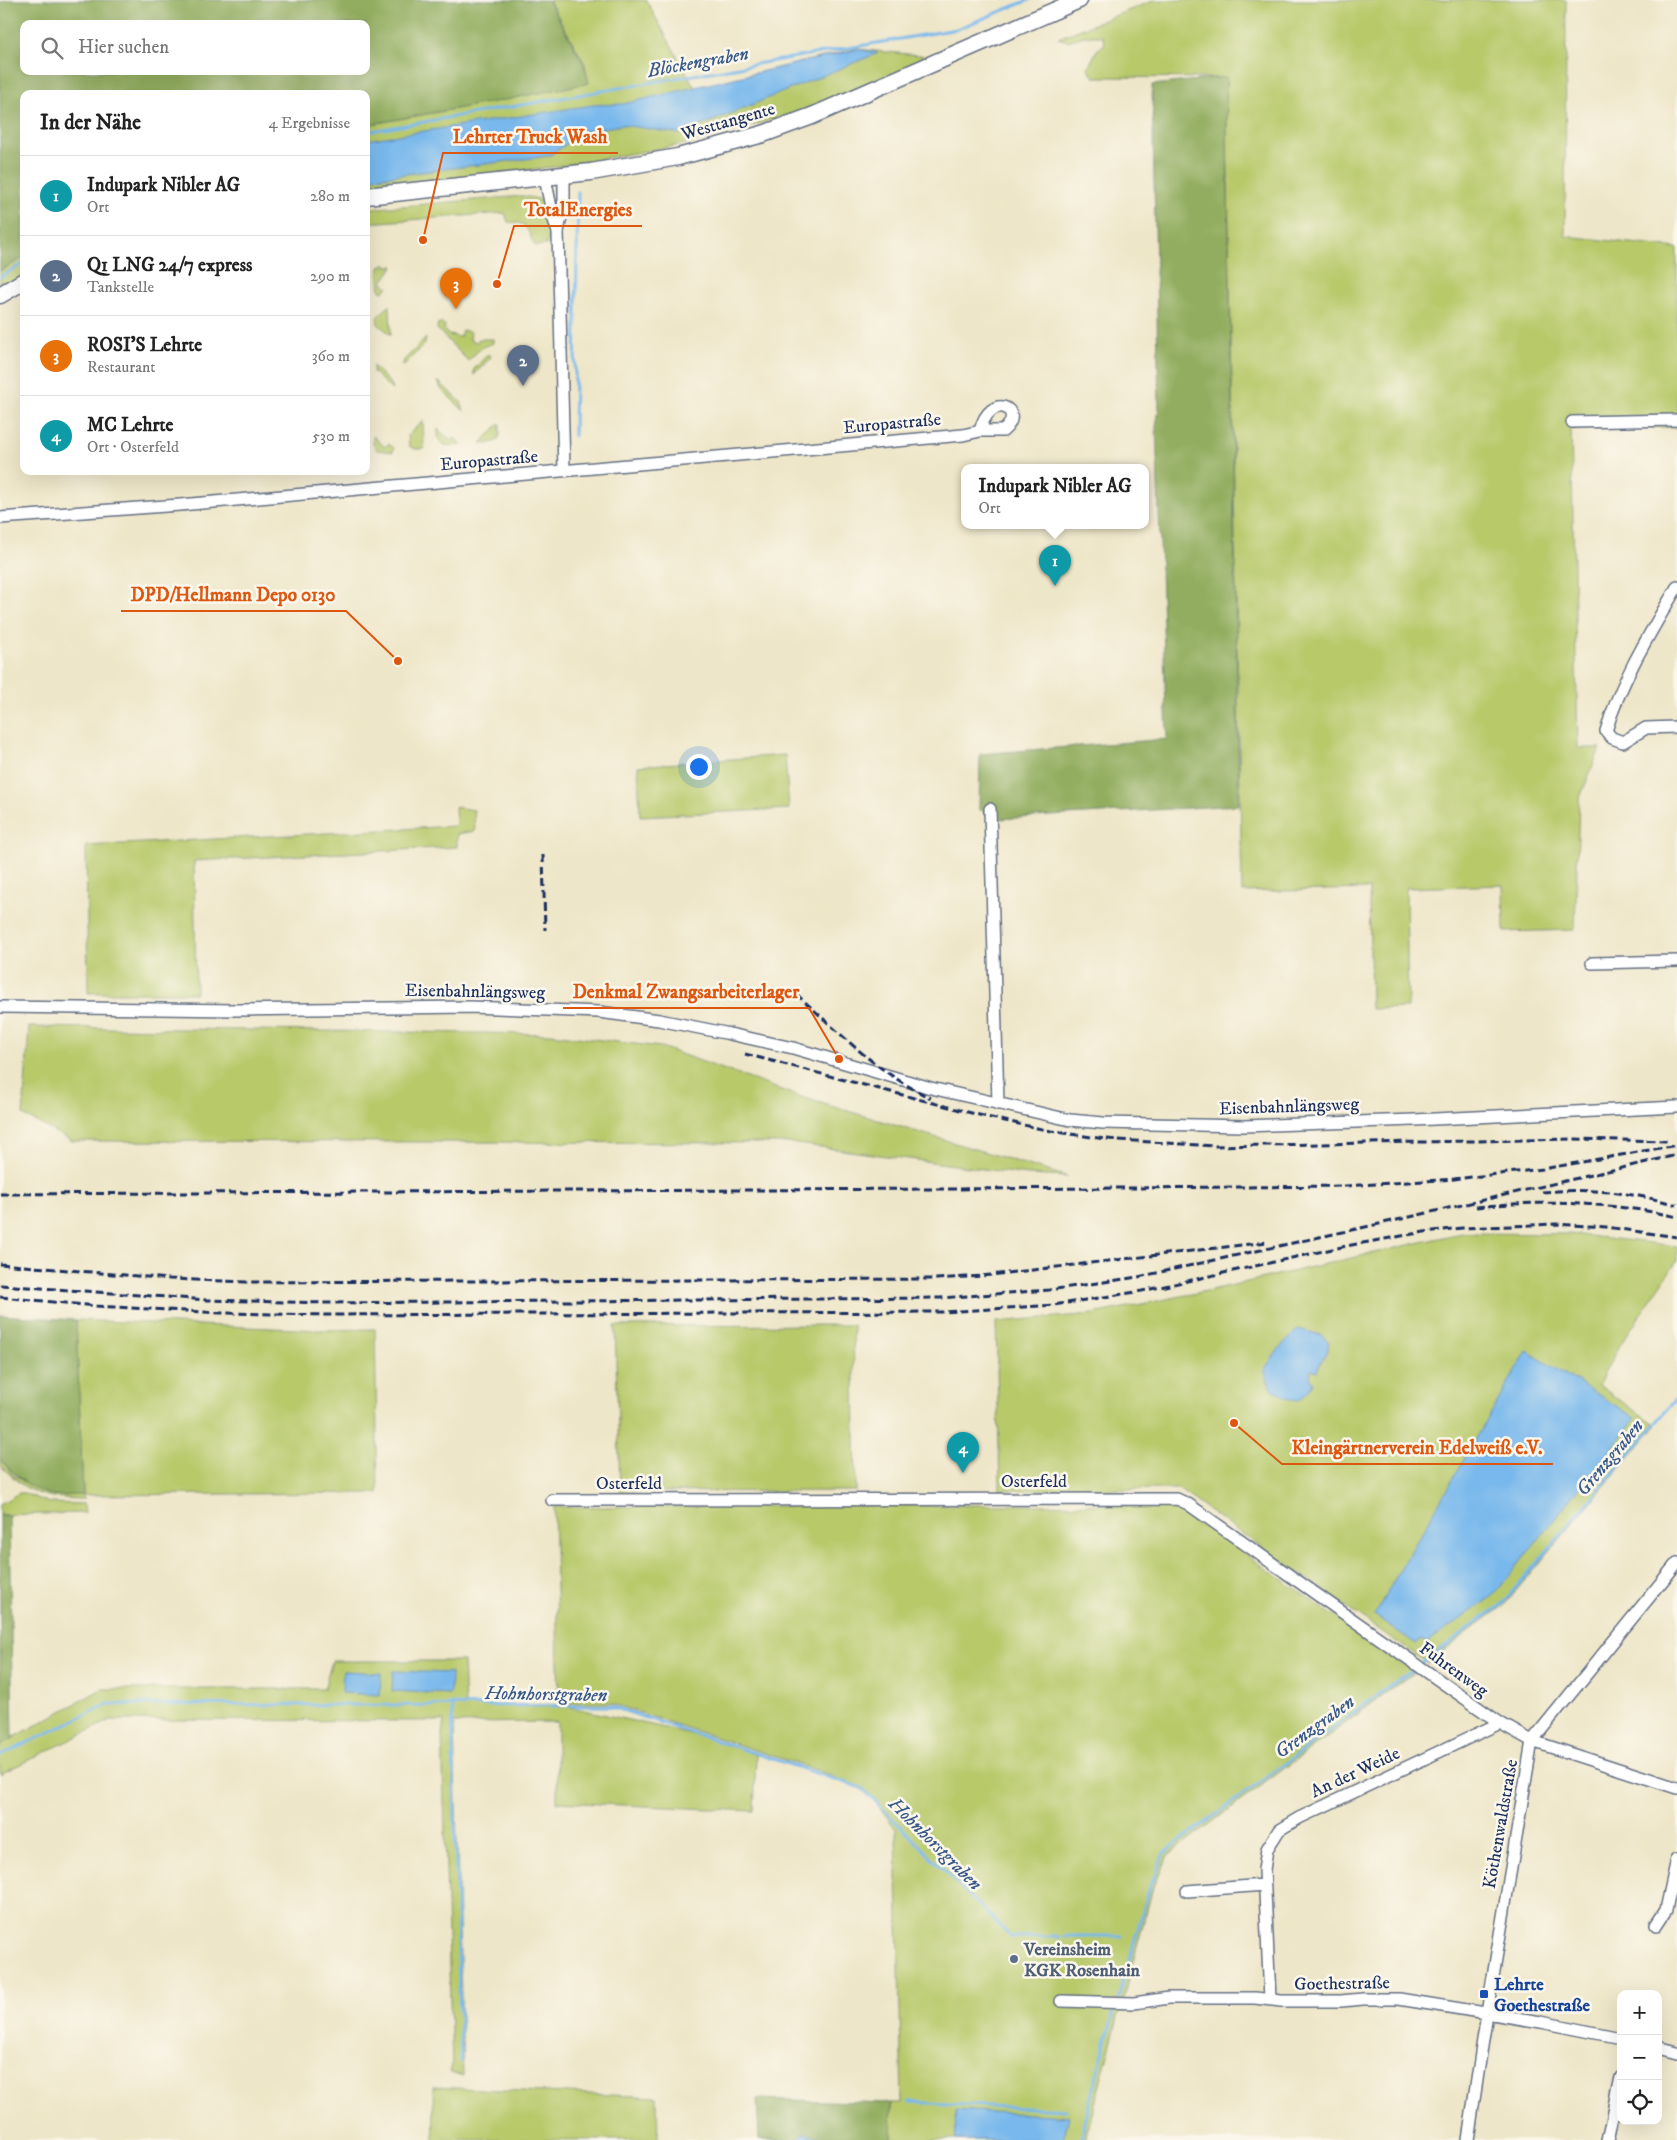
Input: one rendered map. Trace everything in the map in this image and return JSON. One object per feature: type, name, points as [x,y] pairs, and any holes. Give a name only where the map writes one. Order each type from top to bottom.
[{"type":"main road","name":"Westtangente","points":[[370,196],[564,176],[678,157],[763,134],[812,116],[1079,0]]},
{"type":"main road","points":[[0,295],[20,283]]},
{"type":"street","points":[[564,176],[564,201],[558,232],[564,470]]},
{"type":"street","points":[[545,178],[552,217],[558,232]]},
{"type":"street","points":[[1572,422],[1677,420]]},
{"type":"street","name":"Europastraße","points":[[0,518],[180,505],[963,435],[980,431]]},
{"type":"street","points":[[1677,587],[1641,649],[1611,714],[1606,732],[1612,738],[1622,742],[1646,728],[1677,727]]},
{"type":"street","points":[[990,808],[998,1104]]},
{"type":"street","points":[[1592,963],[1677,961]]},
{"type":"street","name":"Eisenbahnlängsweg","points":[[0,1007],[237,1010],[470,1007],[599,1012],[659,1020],[785,1046],[931,1088],[1070,1120],[1174,1126],[1274,1125],[1677,1107]]},
{"type":"street","name":"Osterfeld","points":[[552,1500],[1177,1499],[1188,1504],[1357,1623]]},
{"type":"street","name":"Köthenwaldstraße","points":[[1468,2140],[1532,1741],[1677,1563]]},
{"type":"street","name":"Fuhrenweg","points":[[1357,1623],[1500,1723],[1532,1741],[1677,1788]]},
{"type":"street","name":"An der Weide","points":[[1270,1999],[1264,1870],[1268,1849],[1279,1830],[1299,1818],[1500,1723]]},
{"type":"street","points":[[1656,1925],[1666,1910],[1677,1859]]},
{"type":"street","points":[[1187,1891],[1264,1885]]},
{"type":"street","name":"Goethestraße","points":[[1061,2001],[1118,2003],[1148,2002],[1169,1998],[1341,2001],[1399,1999],[1617,2037]]},
{"type":"street","points":[[1662,2048],[1677,2052]]},
{"type":"street","points":[[1608,2140],[1620,2080]]},
{"type":"green space","points":[[7,0],[548,0],[584,64],[589,83],[370,124],[370,90],[20,90],[20,259],[0,271],[0,3]]},
{"type":"green space","points":[[549,0],[646,0],[695,88],[856,49],[939,57],[821,106],[686,144],[561,166],[370,189],[370,124],[588,83],[585,64]]},
{"type":"green space","points":[[1155,0],[1566,0],[1565,236],[1677,248],[1677,427],[1571,429],[1578,748],[1600,748],[1579,800],[1575,930],[1504,932],[1503,885],[1406,888],[1408,1008],[1371,1009],[1369,889],[1242,892],[1226,78],[1094,77],[1088,68],[1097,50],[1105,44],[1102,36],[1084,36],[1068,41],[1058,38]]},
{"type":"green space","points":[[1226,77],[1239,805],[999,819],[979,809],[980,754],[1167,739],[1156,427],[1159,409],[1152,85]]},
{"type":"green space","points":[[523,196],[539,199],[548,215],[550,234],[546,245],[535,246],[524,225],[508,222],[505,213],[370,223],[370,209]]},
{"type":"green space","points":[[20,259],[20,278],[0,290],[0,271]]},
{"type":"green space","points":[[386,264],[387,266],[394,266],[382,282],[388,287],[383,292],[380,291],[378,273],[381,266]]},
{"type":"green space","points":[[390,305],[391,335],[378,324],[377,317]]},
{"type":"green space","points":[[438,323],[445,325],[444,330],[449,335],[460,337],[462,330],[471,332],[470,340],[477,342],[479,339],[493,339],[493,343],[481,348],[468,361],[437,329]]},
{"type":"green space","points":[[426,338],[425,344],[402,367],[404,360]]},
{"type":"green space","points":[[488,354],[491,357],[474,375],[474,369]]},
{"type":"green space","points":[[373,366],[389,382],[392,390],[373,372]]},
{"type":"green space","points":[[438,381],[461,402],[464,411],[441,389]]},
{"type":"green space","points":[[423,421],[424,449],[414,449],[409,446],[408,435]]},
{"type":"green space","points":[[500,423],[500,435],[497,441],[488,444],[481,443]]},
{"type":"green space","points":[[438,429],[451,441],[455,438],[462,445],[441,443]]},
{"type":"green space","points":[[373,436],[385,447],[388,444],[394,448],[393,452],[377,450],[373,444]]},
{"type":"green space","points":[[785,755],[789,809],[640,816],[638,766]]},
{"type":"green space","points":[[455,807],[474,810],[475,831],[457,834],[457,847],[194,861],[196,993],[88,993],[86,846],[456,826]]},
{"type":"green space","points":[[29,1027],[551,1034],[661,1047],[798,1096],[1068,1177],[1028,1175],[790,1143],[72,1141],[23,1115]]},
{"type":"green space","points":[[1461,1233],[1571,1234],[1677,1246],[1677,1261],[1620,1345],[1598,1385],[1656,1425],[1504,1605],[1427,1663],[1178,1489],[1000,1490],[996,1322],[1093,1314],[1216,1289]]},
{"type":"green space","points":[[0,1315],[76,1320],[83,1495],[55,1495],[39,1491],[11,1471],[0,1459]]},
{"type":"green space","points":[[76,1320],[321,1330],[375,1329],[378,1493],[83,1495],[84,1499],[47,1496],[29,1489],[0,1465],[0,1459],[14,1476],[53,1495],[83,1494]]},
{"type":"green space","points":[[853,1325],[856,1491],[620,1492],[615,1326]]},
{"type":"green space","points":[[19,1493],[24,1493],[50,1503],[84,1504],[85,1513],[0,1515],[0,1504]]},
{"type":"green space","points":[[1174,1504],[1414,1672],[1168,1855],[1152,1891],[1085,2140],[892,2140],[891,2103],[902,2103],[896,1829],[868,1792],[819,1771],[610,1703],[559,1703],[554,1507]]},
{"type":"green space","points":[[0,1515],[9,1516],[13,1739],[0,1745]]},
{"type":"green space","points":[[332,1661],[463,1661],[465,1706],[561,1705],[710,1738],[756,1755],[754,1811],[557,1802],[557,1722],[454,1723],[463,2076],[450,2072],[452,2066],[442,1734],[444,1721],[111,1720],[0,1774],[0,1745],[102,1689],[324,1689]]},
{"type":"green space","points":[[433,2087],[657,2097],[658,2140],[434,2140]]},
{"type":"green space","points":[[757,2099],[891,2103],[892,2140],[759,2140]]},
{"type":"water","points":[[858,49],[878,53],[681,134],[623,125],[585,131],[549,156],[370,178],[370,139],[593,105],[623,104]]},
{"type":"water","points":[[1298,1329],[1321,1335],[1328,1341],[1328,1349],[1317,1372],[1311,1370],[1310,1376],[1313,1382],[1309,1391],[1299,1400],[1286,1398],[1281,1393],[1271,1389],[1264,1370],[1281,1346]]},
{"type":"water","points":[[1527,1351],[1636,1418],[1493,1596],[1427,1643],[1421,1640],[1416,1644],[1374,1615]]},
{"type":"water","points":[[343,1671],[381,1673],[380,1695],[342,1693]]},
{"type":"water","points":[[393,1671],[451,1673],[450,1694],[392,1691]]},
{"type":"water","points":[[955,2110],[1069,2116],[1063,2140],[956,2140]]},
{"type":"water","points":[[804,2134],[833,2140],[796,2140]]},
{"type":"waterway","name":"Blöckengraben","points":[[370,131],[957,29],[1029,0]]},
{"type":"waterway","points":[[574,436],[578,192]]},
{"type":"waterway","name":"Blöckengraben","points":[[0,277],[20,265]]},
{"type":"waterway","name":"Grenzgraben","points":[[1421,1664],[1502,1604],[1677,1398]]},
{"type":"waterway","name":"Grenzgraben","points":[[1118,1999],[1149,1890],[1164,1853],[1416,1667]]},
{"type":"waterway","name":"Hohnhorstgraben","points":[[0,1756],[108,1704],[610,1706],[862,1788],[1011,1937],[1059,1937]]},
{"type":"waterway","points":[[452,1704],[461,2062]]},
{"type":"waterway","name":"Hohnhorstgraben","points":[[1064,1936],[1122,1936]]},
{"type":"waterway","name":"Grenzgraben","points":[[1082,2140],[1084,2122],[1116,2005]]},
{"type":"waterway","points":[[909,2102],[1066,2110]]},
{"type":"railway","points":[[543,855],[545,930]]},
{"type":"railway","points":[[796,994],[875,1064],[931,1098]]},
{"type":"railway","points":[[745,1054],[987,1117],[1051,1131],[1105,1139],[1215,1146],[1576,1139],[1667,1141]]},
{"type":"railway","points":[[0,1194],[1346,1186],[1454,1179],[1543,1169],[1677,1145]]},
{"type":"railway","points":[[0,1285],[208,1300],[325,1303],[940,1298],[1049,1290],[1138,1277],[1397,1220],[1677,1155]]},
{"type":"railway","points":[[1542,1192],[1610,1192],[1644,1197],[1677,1205]]},
{"type":"railway","points":[[1476,1207],[1551,1203],[1602,1205],[1677,1217]]},
{"type":"railway","points":[[0,1297],[96,1306],[221,1313],[329,1315],[942,1312],[1054,1305],[1142,1291],[1346,1246],[1424,1232],[1462,1228],[1556,1224],[1606,1227],[1677,1237]]},
{"type":"railway","points":[[0,1264],[170,1279],[246,1282],[937,1279],[982,1276],[1267,1242]]},
{"type":"place","name":"Lehrter Truck Wash","points":[[423,240]]},
{"type":"place","name":"TotalEnergies","points":[[497,284]]},
{"type":"place","name":"ROSI'S Lehrte","points":[[456,309]]},
{"type":"place","name":"Q1 LNG 24/7 express","points":[[523,386]]},
{"type":"place","name":"Indupark Nibler AG","points":[[1055,586]]},
{"type":"place","name":"DPD/Hellmann Depo 0130","points":[[398,661]]},
{"type":"place","name":"Denkmal Zwangsarbeiterlager","points":[[839,1059]]},
{"type":"place","name":"Kleingärtnerverein Edelweiß e.V.","points":[[1234,1423]]},
{"type":"place","name":"MC Lehrte","points":[[963,1473]]},
{"type":"place","name":"Vereinsheim KGK Rosenhain","points":[[1014,1959]]},
{"type":"place","name":"Lehrte Goethestraße","points":[[1484,1994]]}]
